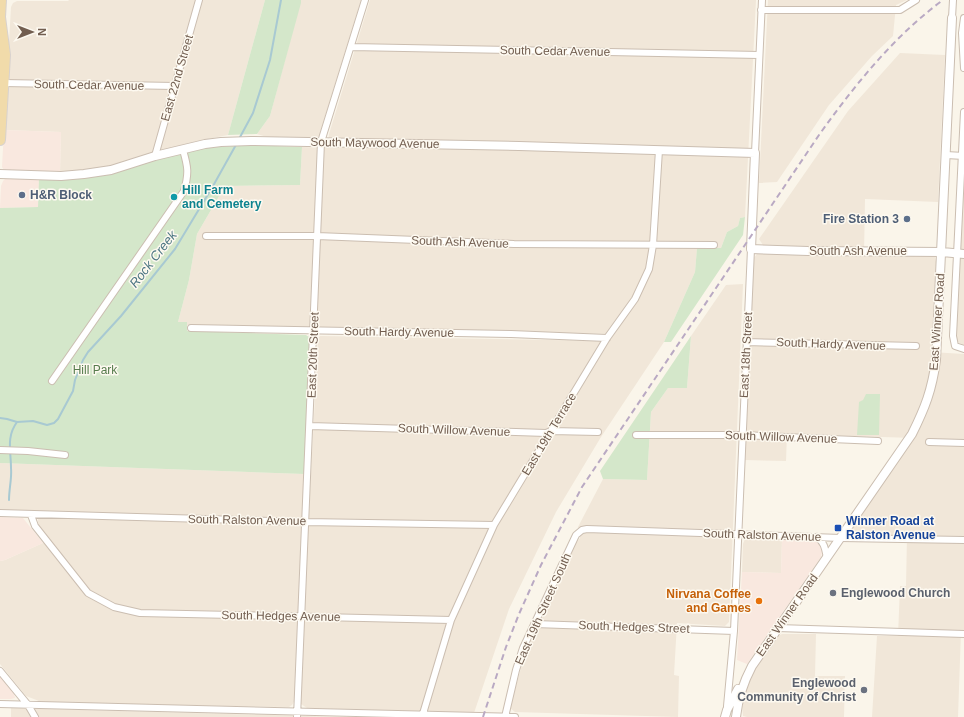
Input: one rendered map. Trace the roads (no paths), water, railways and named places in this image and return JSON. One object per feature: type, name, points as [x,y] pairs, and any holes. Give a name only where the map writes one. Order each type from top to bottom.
[{"type":"main road","points":[[0,140],[5,55],[0,17],[1,0]]},
{"type":"street","points":[[192,0],[199,0]]},
{"type":"street","name":"East 22nd Street","points":[[155,156],[199,0]]},
{"type":"street","name":"East 20th Street","points":[[298,715],[321,142],[365,0]]},
{"type":"street","name":"East 18th Street","points":[[726,714],[734,631],[762,0]]},
{"type":"street","points":[[761,10],[900,10],[916,0]]},
{"type":"street","name":"East Winner Road","points":[[736,717],[737,706],[743,684],[752,666],[912,434],[927,402],[933,380],[936,360],[953,0]]},
{"type":"street","points":[[964,18],[962,33],[964,68]]},
{"type":"street","name":"South Cedar Avenue","points":[[351,47],[759,55]]},
{"type":"street","name":"South Cedar Avenue","points":[[3,83],[175,86]]},
{"type":"street","points":[[964,112],[960,254],[953,336],[955,346],[964,349]]},
{"type":"street","name":"South Maywood Avenue","points":[[0,174],[61,176],[84,174],[111,170],[155,156],[205,144],[251,141],[755,153]]},
{"type":"street","points":[[52,381],[184,191],[188,166],[182,150]]},
{"type":"street","name":"East 19th Terrace","points":[[423,716],[451,620],[494,525],[607,338],[635,299],[649,268],[653,245],[659,150]]},
{"type":"street","points":[[946,155],[963,156]]},
{"type":"street","name":"South Ash Avenue","points":[[206,236],[317,236],[514,244],[714,245]]},
{"type":"street","name":"South Ash Avenue","points":[[751,248],[808,251],[942,252],[960,254]]},
{"type":"street","name":"South Hardy Avenue","points":[[191,328],[511,334],[607,338]]},
{"type":"street","name":"South Hardy Avenue","points":[[746,342],[916,346]]},
{"type":"street","name":"South Willow Avenue","points":[[310,426],[546,433],[552,431],[598,432]]},
{"type":"street","name":"South Willow Avenue","points":[[636,435],[742,435],[878,441]]},
{"type":"street","points":[[929,442],[964,444]]},
{"type":"street","points":[[0,450],[65,455]]},
{"type":"street","name":"South Ralston Avenue","points":[[0,513],[305,522],[494,525]]},
{"type":"street","name":"South Hedges Avenue","points":[[31,515],[35,526],[88,593],[111,606],[140,613],[451,620]]},
{"type":"street","name":"South Ralston Avenue","points":[[584,530],[841,538],[964,540]]},
{"type":"street","name":"East 19th Street South","points":[[505,717],[516,670],[523,648],[576,535],[584,530]]},
{"type":"street","points":[[817,537],[822,541],[827,558]]},
{"type":"street","name":"South Hedges Street","points":[[535,624],[734,631]]},
{"type":"street","points":[[778,628],[964,634]]},
{"type":"street","points":[[0,671],[28,705],[35,717]]},
{"type":"street","name":"East Winner Road","points":[[726,714],[738,688],[743,684]]},
{"type":"street","points":[[0,704],[235,709],[298,715],[515,717]]},
{"type":"waterway","name":"Rock Creek","points":[[239,139],[253,113],[270,60],[281,0]]},
{"type":"waterway","name":"Rock Creek","points":[[0,418],[17,422],[33,421],[47,425],[54,423],[58,419],[73,391],[75,380],[88,352],[121,316],[175,249],[237,143]]},
{"type":"waterway","points":[[9,500],[11,472],[10,439],[11,433],[17,422]]},
{"type":"railway","points":[[483,717],[506,647],[519,614],[541,565],[582,487],[819,135],[846,98],[891,46],[908,29],[943,0]]},
{"type":"place","name":"H&R Block","points":[[22,195]]},
{"type":"place","name":"Hill Farm and Cemetery","points":[[174,197]]},
{"type":"place","name":"Fire Station 3","points":[[907,219]]},
{"type":"place","name":"Winner Road at Ralston Avenue","points":[[838,528]]},
{"type":"place","name":"Englewood Church","points":[[833,593]]},
{"type":"place","name":"Nirvana Coffee and Games","points":[[759,601]]},
{"type":"place","name":"Englewood Community of Christ","points":[[864,690]]},
{"type":"park label","name":"Hill Park","points":[[95,370]]}]
